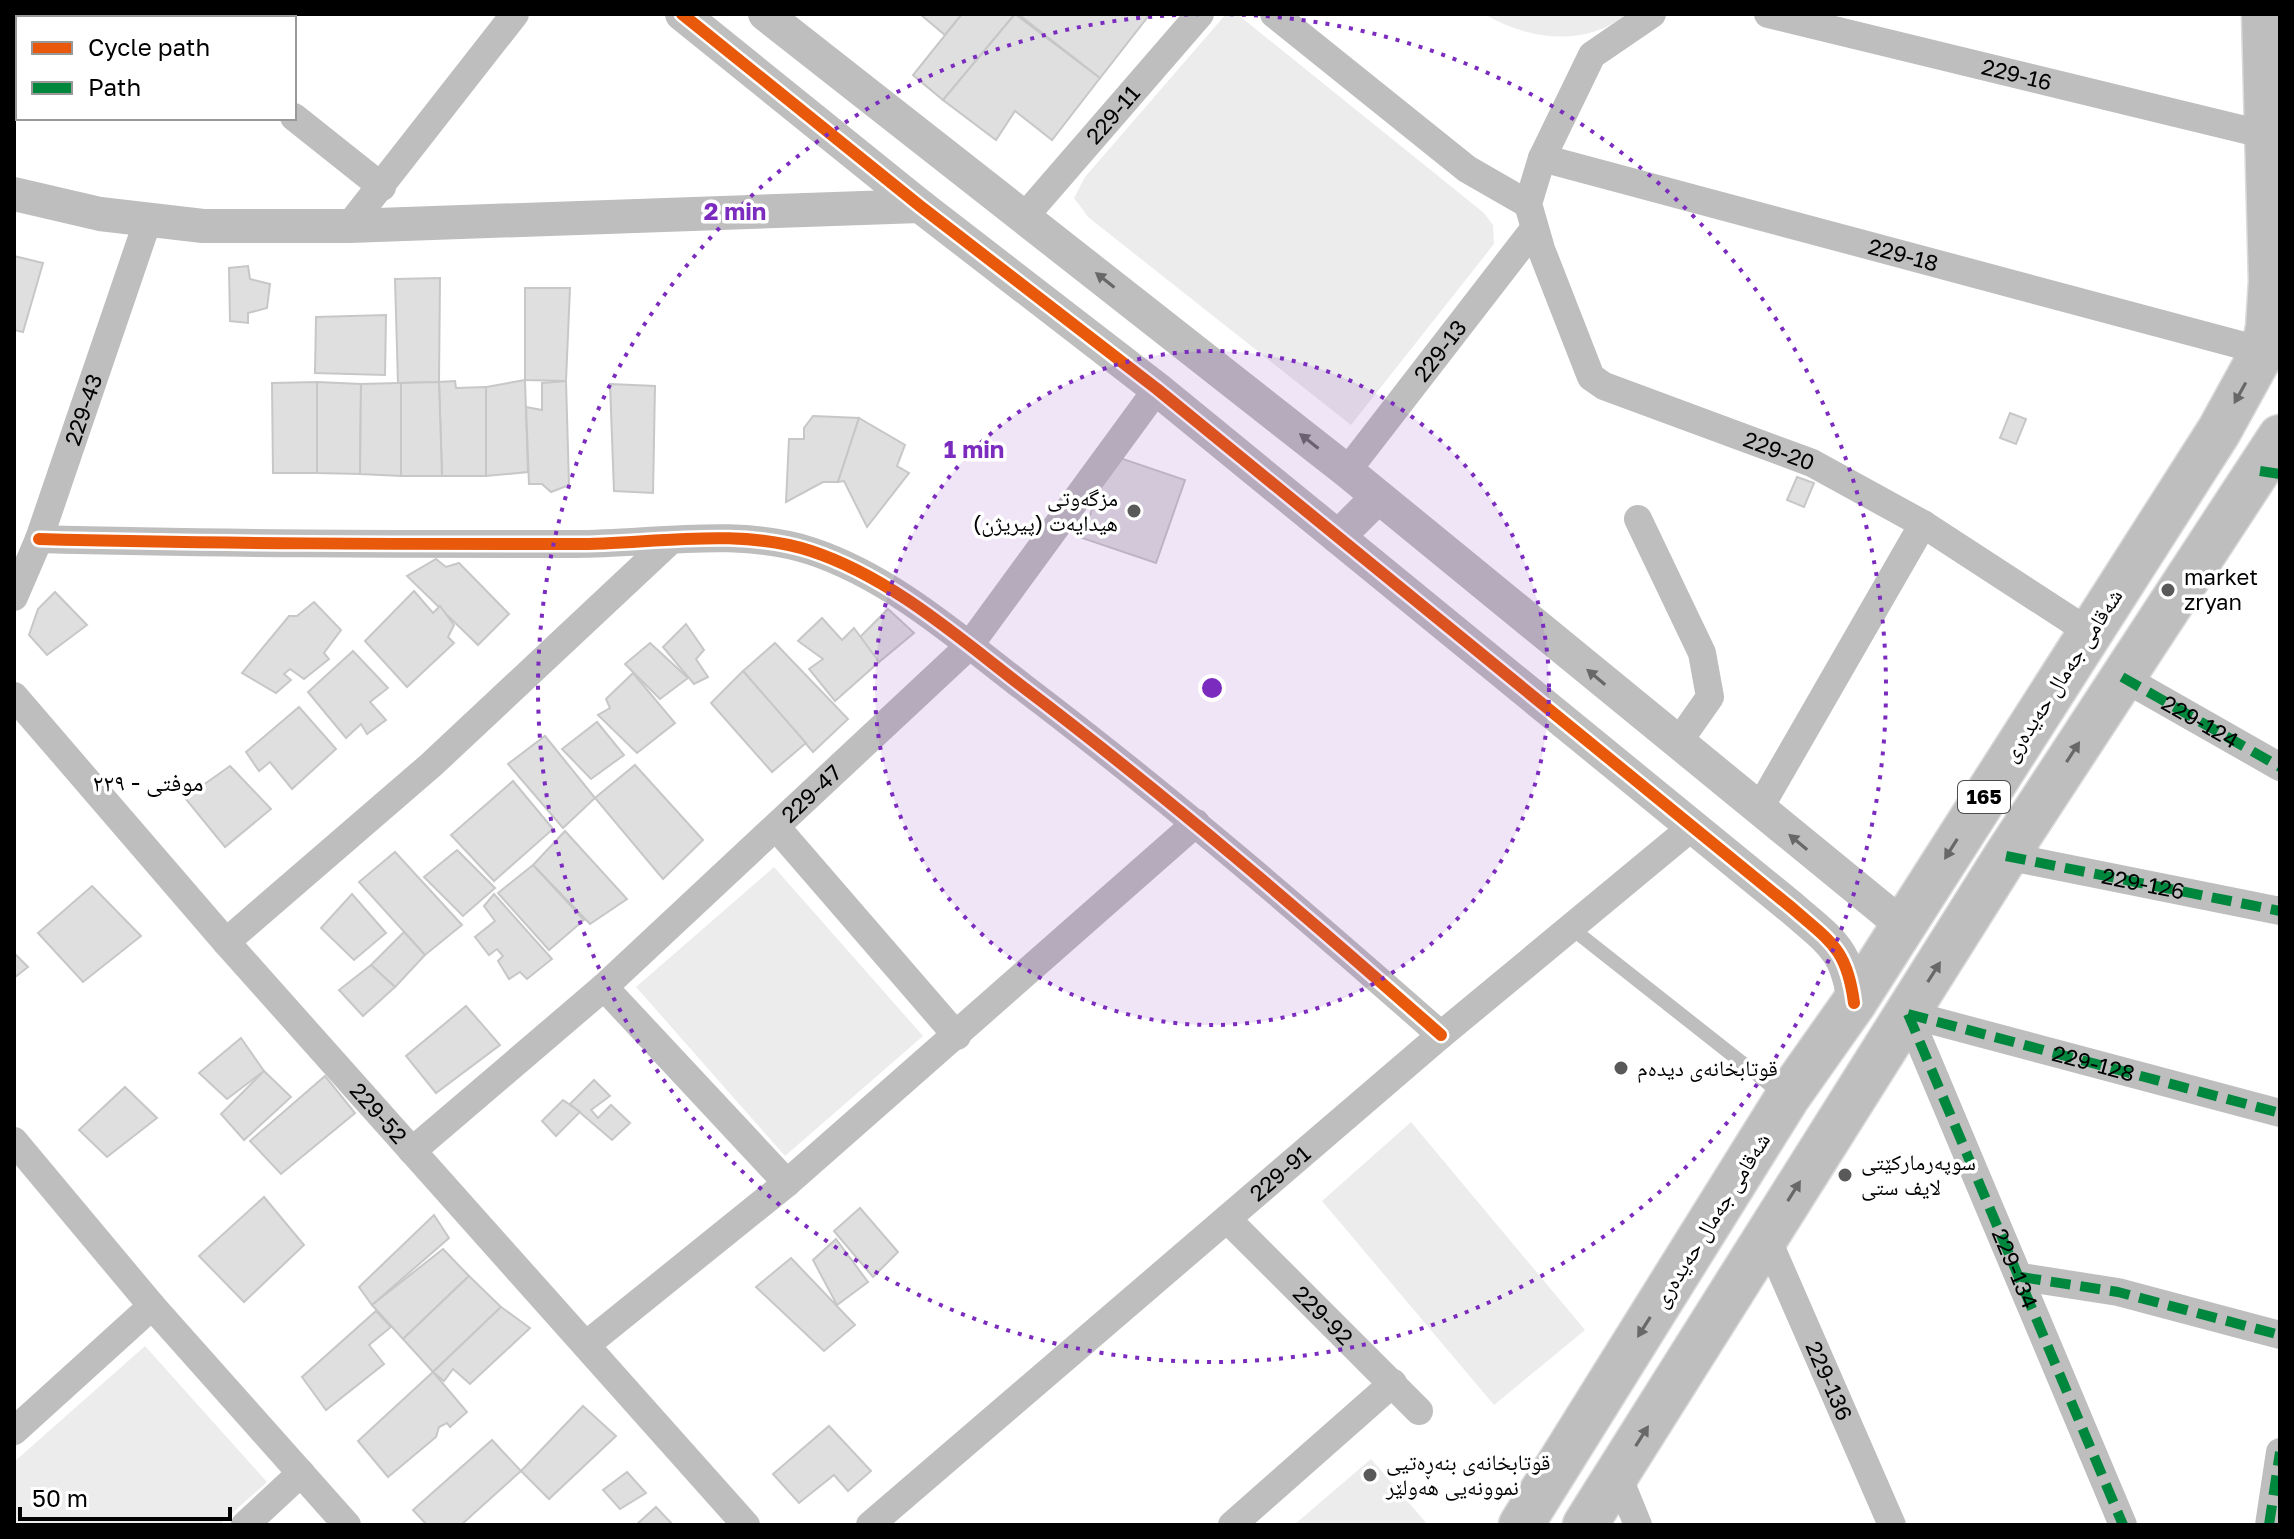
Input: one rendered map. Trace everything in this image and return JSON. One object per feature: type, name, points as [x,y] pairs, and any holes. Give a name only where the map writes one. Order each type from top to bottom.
[{"type":"main road","name":"شەقامی جەمال حەیدەری","points":[[1521,1525],[1787,1098],[1854,1003],[2219,431],[2263,351],[2271,281],[2266,135],[2270,36]]},
{"type":"main road","name":"165","points":[[1585,1525],[2006,856],[2122,677],[2273,461]]},
{"type":"street","points":[[349,226],[515,14]]},
{"type":"street","points":[[682,14],[920,206],[1157,389],[1792,908],[1835,946],[1845,959],[1854,1003]]},
{"type":"street","points":[[765,14],[1347,471],[1902,925]]},
{"type":"street","name":"229-11","points":[[1025,216],[1200,14]]},
{"type":"street","points":[[1274,14],[1467,169],[1531,216],[1542,158],[1592,55],[1652,14]]},
{"type":"street","name":"229-16","points":[[1768,14],[2266,135]]},
{"type":"street","points":[[296,119],[382,187]]},
{"type":"street","name":"229-18","points":[[1542,158],[2263,351]]},
{"type":"street","points":[[14,194],[100,214],[203,226],[349,226],[920,206]]},
{"type":"street","name":"229-13","points":[[1347,471],[1531,216]]},
{"type":"street","name":"229-20","points":[[1531,216],[1591,377],[1604,386],[1812,463],[1923,524],[2089,632]]},
{"type":"street","name":"229-43","points":[[14,597],[39,539],[148,220]]},
{"type":"street","name":"229-47","points":[[412,1151],[604,987],[969,646],[1157,389]]},
{"type":"street","points":[[1338,537],[1378,497]]},
{"type":"street","points":[[1638,519],[1702,653],[1710,697],[1677,744]]},
{"type":"street","points":[[1759,809],[1923,524]]},
{"type":"street","points":[[39,539],[771,542],[811,551],[861,573],[969,646],[1196,823],[1441,1035]]},
{"type":"street","points":[[226,942],[431,765],[669,542]]},
{"type":"street","name":"229-124","points":[[2122,677],[2280,767]]},
{"type":"street","name":"229-52","points":[[14,696],[226,942],[746,1525]]},
{"type":"street","points":[[586,1345],[787,1183],[1196,823]]},
{"type":"street","name":"229-91","points":[[870,1525],[1441,1035],[1692,827]]},
{"type":"street","points":[[777,828],[957,1036]]},
{"type":"street","name":"229-126","points":[[2006,856],[2280,911]]},
{"type":"street","points":[[1792,908],[1818,908],[1828,900],[1833,890],[1828,867]]},
{"type":"street","points":[[604,987],[787,1183]]},
{"type":"street","name":"229-128","points":[[1908,1014],[2280,1113]]},
{"type":"street","name":"229-134","points":[[1908,1014],[2123,1525]]},
{"type":"street","points":[[14,1141],[152,1306],[347,1525]]},
{"type":"street","name":"229-92","points":[[1227,1219],[1419,1411]]},
{"type":"street","name":"229-136","points":[[1766,1236],[1892,1525]]},
{"type":"street","points":[[2021,1277],[2118,1292],[2280,1335]]},
{"type":"street","points":[[14,1431],[152,1306]]},
{"type":"street","points":[[1232,1525],[1393,1383]]},
{"type":"street","points":[[2269,1525],[2280,1452]]},
{"type":"street","points":[[245,1525],[301,1473]]},
{"type":"street","points":[[1618,1476],[1638,1525]]},
{"type":"lane","points":[[1570,927],[1787,1098]]},
{"type":"shaded area","points":[[1226,14],[1237,14],[1484,213],[1493,225],[1494,244],[1351,425],[1088,217],[1074,198],[1085,177]]},
{"type":"shaded area","points":[[1484,14],[1627,14],[1593,32],[1556,36],[1519,30]]},
{"type":"shaded area","points":[[774,867],[923,1036],[785,1156],[636,987]]},
{"type":"shaded area","points":[[1411,1122],[1585,1330],[1494,1405],[1322,1201]]},
{"type":"shaded area","points":[[145,1346],[267,1482],[219,1525],[14,1525],[14,1462]]},
{"type":"shaded area","points":[[1371,1459],[1428,1525],[1294,1525]]},
{"type":"building","points":[[920,14],[962,14],[945,35]]},
{"type":"building","points":[[962,14],[1015,14],[943,100],[913,75]]},
{"type":"building","points":[[1015,14],[1100,78],[1052,140],[1015,111],[996,140],[943,100]]},
{"type":"building","points":[[1018,14],[1150,14],[1100,78]]},
{"type":"building","points":[[14,256],[43,263],[23,332],[14,330]]},
{"type":"building","points":[[248,266],[250,279],[270,284],[267,308],[248,313],[248,323],[230,321],[229,268]]},
{"type":"building","points":[[440,278],[439,382],[398,383],[395,279]]},
{"type":"building","points":[[525,288],[570,288],[566,381],[525,380]]},
{"type":"building","points":[[386,315],[385,375],[315,373],[316,317]]},
{"type":"building","points":[[525,380],[528,472],[486,476],[486,387]]},
{"type":"building","points":[[455,381],[456,388],[486,387],[486,476],[442,476],[439,382]]},
{"type":"building","points":[[566,381],[569,485],[551,492],[542,484],[529,484],[526,407],[542,410],[542,383]]},
{"type":"building","points":[[317,382],[317,473],[273,473],[272,383]]},
{"type":"building","points":[[317,382],[361,384],[360,474],[317,473]]},
{"type":"building","points":[[439,382],[442,476],[401,476],[401,383]]},
{"type":"building","points":[[401,383],[401,476],[360,474],[361,384]]},
{"type":"building","points":[[610,384],[655,386],[653,493],[614,491]]},
{"type":"building","points":[[2010,413],[2026,419],[2016,444],[2000,438]]},
{"type":"building","points":[[813,416],[859,418],[838,482],[823,482],[786,502],[789,439],[804,439],[804,428]]},
{"type":"building","points":[[859,418],[905,445],[897,466],[909,473],[867,527],[844,481],[838,482]]},
{"type":"building","points":[[1111,455],[1185,480],[1156,563],[1082,538]]},
{"type":"building","points":[[1797,477],[1814,483],[1804,507],[1787,500]]},
{"type":"building","points":[[436,559],[446,567],[459,563],[509,614],[478,645],[407,576]]},
{"type":"building","points":[[414,591],[433,613],[440,606],[454,625],[448,637],[454,643],[407,687],[365,641]]},
{"type":"building","points":[[55,592],[87,625],[47,655],[29,635],[38,609]]},
{"type":"building","points":[[314,602],[341,630],[324,653],[329,659],[304,679],[290,669],[284,674],[291,680],[276,693],[242,673],[289,616],[297,616]]},
{"type":"building","points":[[888,609],[914,633],[879,662],[860,637]]},
{"type":"building","points":[[822,618],[842,640],[854,628],[879,662],[835,701],[809,669],[823,659],[798,641]]},
{"type":"building","points":[[686,624],[704,650],[696,659],[708,677],[694,684],[663,647]]},
{"type":"building","points":[[650,643],[688,678],[660,699],[625,664]]},
{"type":"building","points":[[775,643],[848,719],[813,752],[743,671]]},
{"type":"building","points":[[353,651],[388,688],[370,702],[386,720],[367,734],[361,724],[346,738],[308,692]]},
{"type":"building","points":[[743,671],[806,743],[772,772],[711,703]]},
{"type":"building","points":[[633,673],[675,723],[637,753],[598,715],[610,708],[606,699]]},
{"type":"building","points":[[299,707],[336,749],[292,789],[270,762],[259,771],[246,752]]},
{"type":"building","points":[[597,722],[624,755],[591,779],[562,749]]},
{"type":"building","points":[[545,736],[595,798],[563,828],[508,764]]},
{"type":"building","points":[[635,765],[703,840],[663,879],[595,798]]},
{"type":"building","points":[[230,766],[271,809],[225,847],[185,798]]},
{"type":"building","points":[[513,781],[553,829],[494,881],[451,835]]},
{"type":"building","points":[[565,831],[627,899],[590,924],[533,865]]},
{"type":"building","points":[[457,850],[495,888],[463,916],[424,877]]},
{"type":"building","points":[[395,852],[462,925],[425,955],[359,882]]},
{"type":"building","points":[[533,865],[584,920],[549,950],[498,893]]},
{"type":"building","points":[[92,886],[141,936],[83,982],[38,933]]},
{"type":"building","points":[[352,894],[386,933],[354,960],[321,928]]},
{"type":"building","points":[[494,894],[552,959],[527,979],[520,972],[509,979],[498,961],[503,956],[497,949],[489,955],[475,937],[495,921],[484,906]]},
{"type":"building","points":[[404,932],[425,955],[395,987],[371,965]]},
{"type":"building","points":[[14,953],[28,967],[14,978]]},
{"type":"building","points":[[371,965],[395,987],[363,1016],[339,990]]},
{"type":"building","points":[[466,1006],[500,1045],[436,1093],[406,1056]]},
{"type":"building","points":[[241,1038],[264,1071],[227,1099],[199,1073]]},
{"type":"building","points":[[264,1071],[291,1097],[244,1140],[221,1114]]},
{"type":"building","points":[[325,1076],[355,1113],[281,1174],[250,1141]]},
{"type":"building","points":[[594,1080],[610,1096],[591,1110],[598,1118],[611,1105],[630,1123],[612,1140],[570,1104]]},
{"type":"building","points":[[125,1087],[157,1118],[107,1157],[79,1130]]},
{"type":"building","points":[[563,1100],[580,1112],[556,1136],[542,1121]]},
{"type":"building","points":[[264,1197],[304,1245],[244,1302],[199,1256]]},
{"type":"building","points":[[860,1208],[898,1252],[873,1277],[834,1231]]},
{"type":"building","points":[[434,1215],[449,1238],[372,1305],[359,1287]]},
{"type":"building","points":[[836,1239],[868,1282],[837,1305],[813,1260]]},
{"type":"building","points":[[443,1249],[469,1276],[403,1339],[372,1305]]},
{"type":"building","points":[[791,1258],[855,1325],[824,1351],[756,1287]]},
{"type":"building","points":[[469,1276],[501,1307],[433,1372],[403,1339]]},
{"type":"building","points":[[501,1307],[530,1328],[470,1384],[453,1369],[444,1381],[433,1372]]},
{"type":"building","points":[[376,1311],[391,1327],[369,1345],[384,1364],[326,1410],[302,1377]]},
{"type":"building","points":[[433,1372],[467,1412],[450,1427],[447,1423],[439,1427],[436,1437],[388,1477],[358,1441]]},
{"type":"building","points":[[583,1406],[616,1436],[549,1499],[521,1471]]},
{"type":"building","points":[[829,1426],[871,1471],[848,1491],[834,1475],[799,1503],[773,1474]]},
{"type":"building","points":[[492,1440],[521,1471],[461,1525],[427,1525],[413,1510]]},
{"type":"building","points":[[627,1472],[646,1493],[620,1509],[603,1490]]},
{"type":"building","points":[[656,1507],[673,1525],[636,1525]]},
{"type":"marked path","points":[[2260,471],[2280,474]]},
{"type":"marked path","points":[[2122,677],[2280,767]]},
{"type":"marked path","points":[[2006,856],[2280,911]]},
{"type":"marked path","points":[[1908,1014],[2123,1525]]},
{"type":"marked path","points":[[1908,1014],[2280,1113]]},
{"type":"marked path","points":[[2021,1277],[2118,1292],[2280,1335]]},
{"type":"marked path","points":[[2269,1525],[2280,1452]]},
{"type":"cycle path","points":[[682,14],[920,206],[1157,389],[1792,908],[1827,939],[1842,958],[1854,1003]]},
{"type":"cycle path","points":[[39,539],[576,544],[724,538],[783,544],[811,551],[840,562],[896,592],[974,648],[1183,814],[1441,1035]]},
{"type":"place","name":"مزگه‌وتی هیدایه‌ت (پیریژن)","points":[[1134,511]]},
{"type":"place","name":"market zryan","points":[[2168,590]]},
{"type":"place","name":"قوتابخانەی دیدەم","points":[[1621,1068]]},
{"type":"place","name":"سوپەرمارکێتی لایف ستی","points":[[1845,1175]]},
{"type":"place","name":"قوتابخانەی بنەڕەتیی نموونەیی هەولێر","points":[[1370,1475]]},
{"type":"district","name":"موفتی - ٢٢٩","points":[[148,783]]}]
